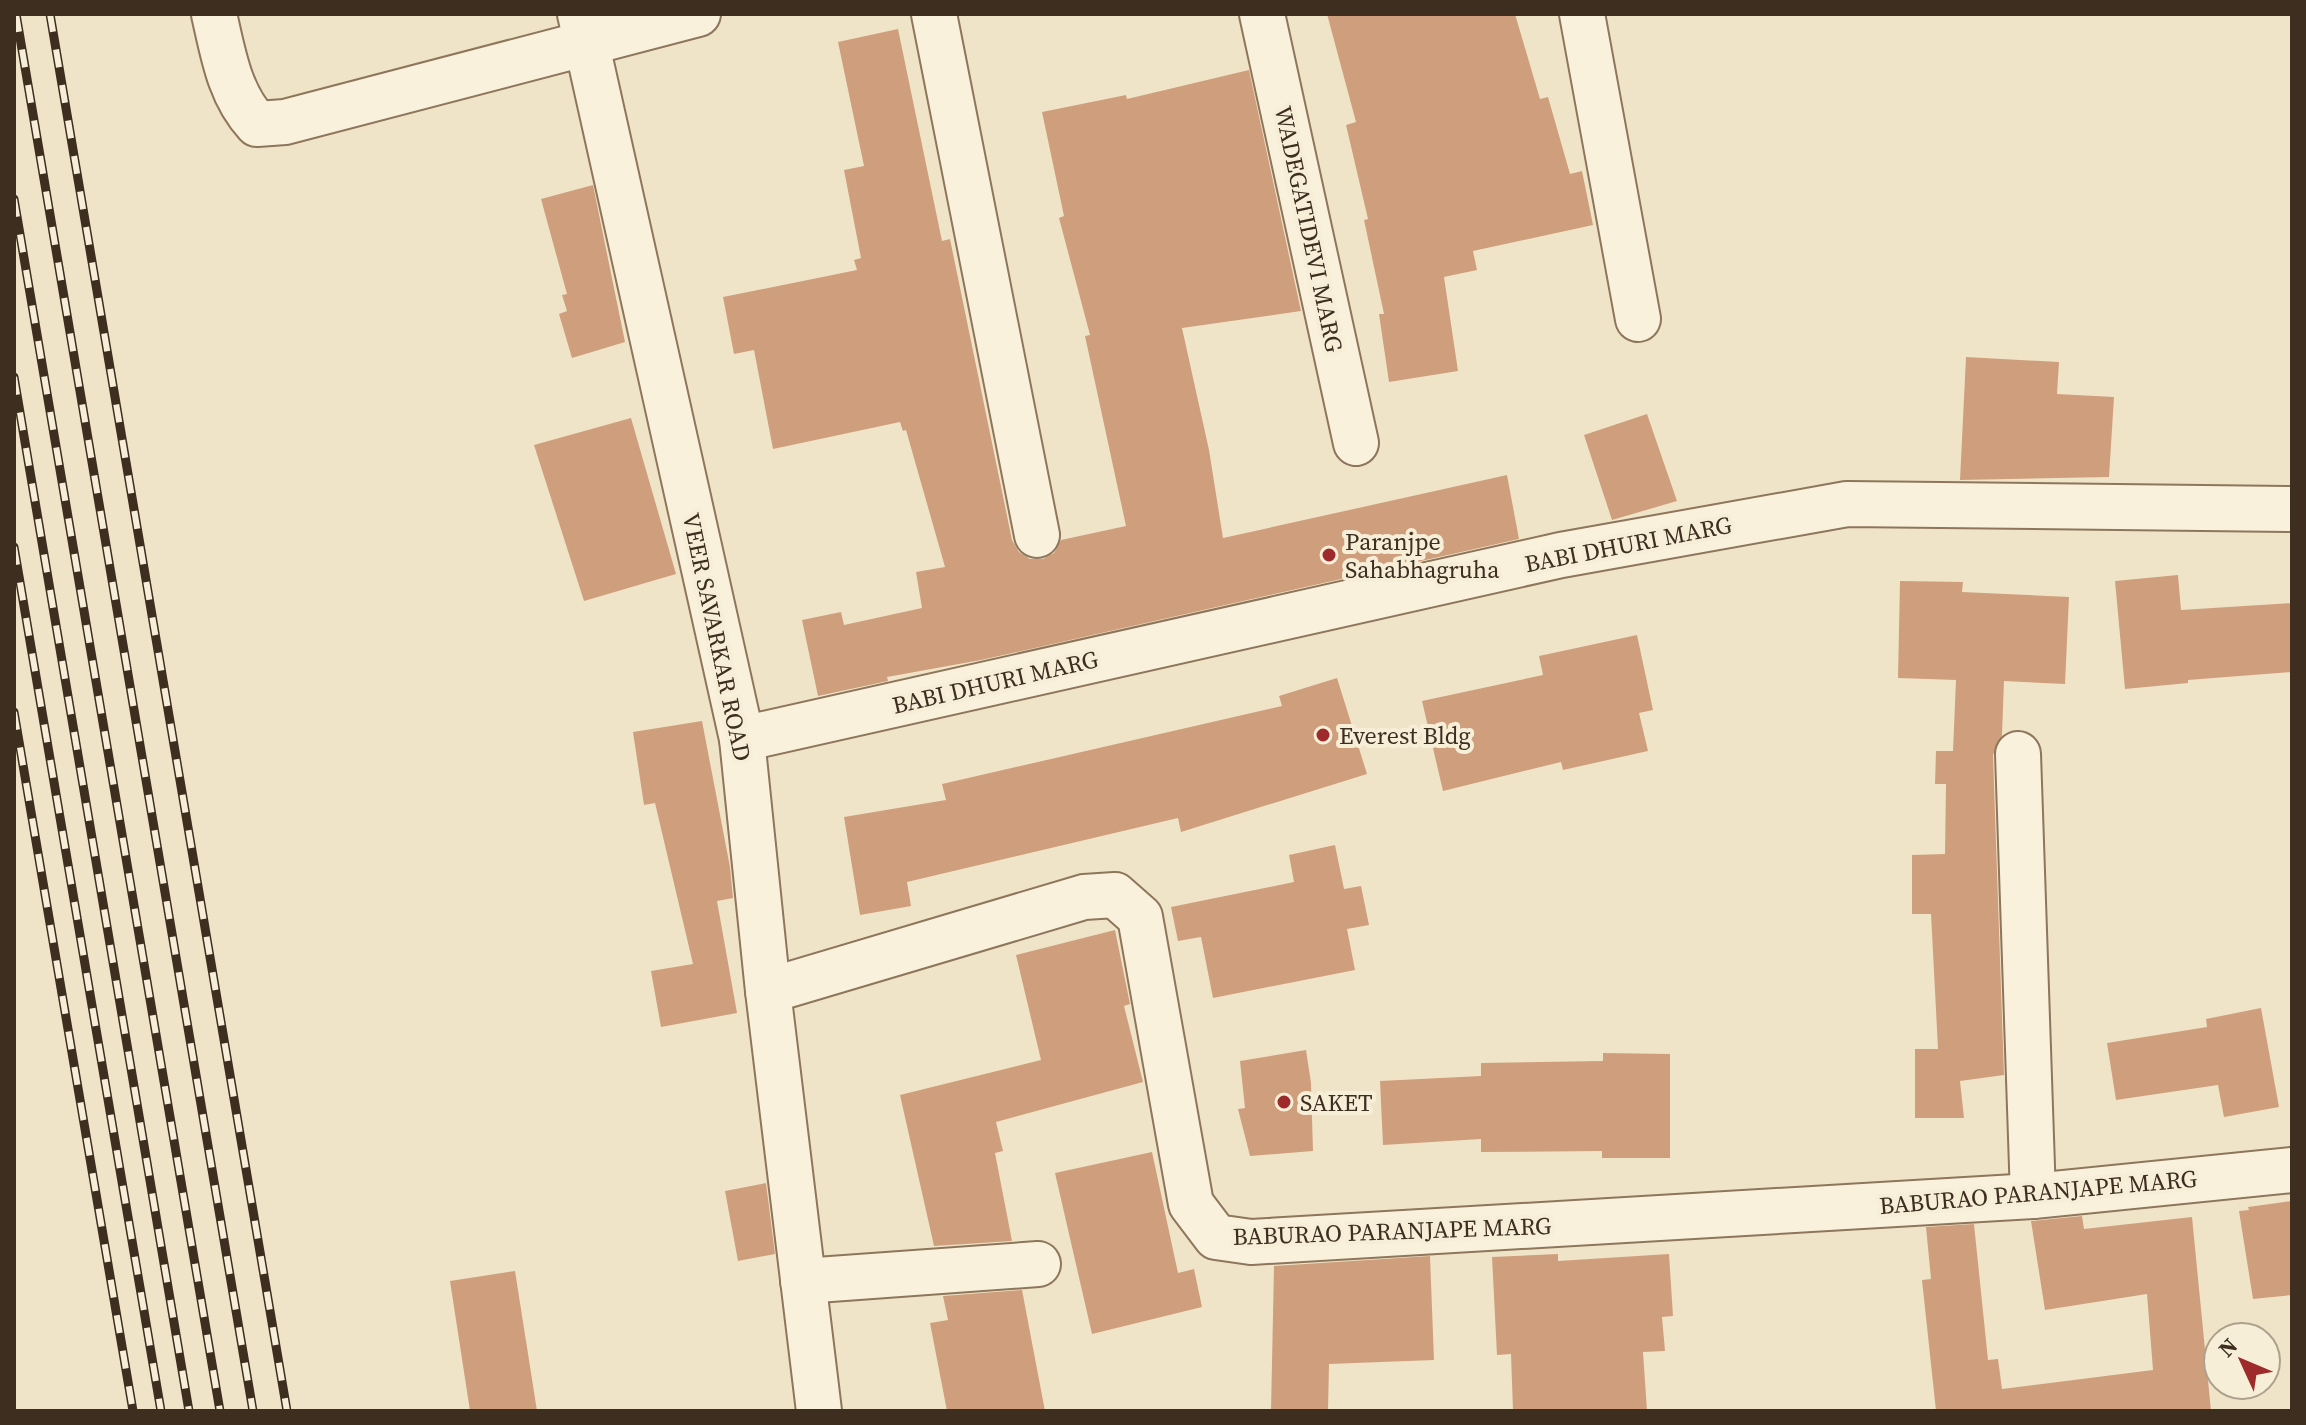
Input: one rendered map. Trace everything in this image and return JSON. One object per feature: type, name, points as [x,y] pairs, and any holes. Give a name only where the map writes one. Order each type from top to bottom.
[{"type":"street","points":[[214,14],[226,66],[241,107],[257,124],[285,122],[584,29],[698,14]]},
{"type":"street","points":[[934,14],[1037,535]]},
{"type":"street","name":"WADEGATIDEVI MARG","points":[[1262,14],[1356,443]]},
{"type":"street","points":[[1582,14],[1638,319]]},
{"type":"street","name":"VEER SAVARKAR ROAD","points":[[584,29],[742,739],[768,991],[819,1411]]},
{"type":"street","name":"BABI DHURI MARG","points":[[742,739],[1561,555],[1847,504],[2292,509]]},
{"type":"street","points":[[2018,754],[2033,1196]]},
{"type":"street","name":"BABURAO PARANJAPE MARG","points":[[768,991],[1084,897],[1115,895],[1140,917],[1191,1204],[1216,1237],[1251,1242],[2033,1196],[2292,1170]]},
{"type":"street","points":[[803,1281],[1038,1264]]},
{"type":"building","points":[[1327,14],[1515,14],[1540,99],[1548,97],[1570,174],[1582,171],[1593,225],[1473,251],[1477,270],[1444,277],[1458,371],[1389,382],[1379,314],[1384,314],[1364,220],[1368,219],[1346,125],[1356,122]]},
{"type":"building","points":[[898,29],[942,241],[950,239],[1012,540],[1019,552],[1030,559],[1043,559],[1054,553],[1061,540],[1126,526],[1085,336],[1090,335],[1059,218],[1064,216],[1042,112],[1126,95],[1127,99],[1249,70],[1301,311],[1182,328],[1209,450],[1223,538],[1507,475],[1519,539],[981,660],[887,677],[888,681],[818,696],[802,620],[841,612],[844,625],[922,608],[916,572],[945,567],[906,430],[903,431],[900,422],[773,449],[754,350],[734,354],[723,297],[857,270],[854,260],[861,258],[844,170],[864,166],[838,42]]},
{"type":"building","points":[[593,185],[625,342],[572,358],[559,314],[567,311],[562,295],[567,294],[541,199]]},
{"type":"building","points":[[1966,357],[2059,362],[2057,394],[2114,397],[2109,477],[1960,480]]},
{"type":"building","points":[[1647,414],[1677,501],[1612,520],[1584,435]]},
{"type":"building","points":[[631,418],[676,574],[584,601],[534,445]]},
{"type":"building","points":[[2178,575],[2181,610],[2292,603],[2292,672],[2188,680],[2188,683],[2125,689],[2115,581]]},
{"type":"building","points":[[1900,581],[1963,582],[1962,592],[2069,597],[2065,684],[2004,681],[2002,735],[1993,755],[2004,1075],[1960,1081],[1964,1118],[1915,1118],[1915,1049],[1938,1049],[1931,914],[1912,914],[1912,855],[1945,854],[1946,784],[1935,784],[1936,751],[1953,751],[1956,680],[1898,678]]},
{"type":"building","points":[[1637,635],[1653,710],[1639,713],[1648,751],[1563,770],[1561,762],[1443,791],[1422,701],[1543,675],[1539,656]]},
{"type":"building","points":[[1337,678],[1367,774],[1181,832],[1178,818],[907,882],[911,906],[860,915],[844,817],[946,800],[942,784],[1282,706],[1279,696]]},
{"type":"building","points":[[702,721],[730,867],[733,898],[717,901],[737,1013],[661,1027],[651,971],[693,964],[655,803],[644,805],[633,732]]},
{"type":"building","points":[[1335,845],[1344,889],[1361,886],[1369,925],[1347,929],[1355,970],[1213,998],[1201,937],[1178,941],[1171,907],[1294,882],[1289,855]]},
{"type":"building","points":[[1115,930],[1130,1004],[1124,1006],[1143,1082],[996,1122],[1003,1151],[995,1153],[1012,1241],[934,1246],[900,1095],[1041,1060],[1016,955]]},
{"type":"building","points":[[2261,1008],[2279,1107],[2224,1117],[2218,1085],[2116,1100],[2107,1043],[2207,1027],[2206,1019]]},
{"type":"building","name":"SAKET","points":[[1306,1050],[1311,1083],[1313,1151],[1250,1156],[1238,1109],[1245,1108],[1240,1061]]},
{"type":"building","points":[[1603,1053],[1670,1054],[1670,1158],[1602,1158],[1602,1151],[1481,1152],[1481,1139],[1383,1145],[1380,1081],[1481,1076],[1481,1063],[1603,1061]]},
{"type":"building","points":[[1152,1152],[1178,1273],[1194,1269],[1202,1307],[1092,1334],[1055,1173]]},
{"type":"building","points":[[766,1183],[775,1254],[738,1261],[725,1191]]},
{"type":"building","points":[[2292,1201],[2292,1295],[2253,1299],[2239,1211]]},
{"type":"building","points":[[2082,1216],[2084,1229],[2192,1217],[2202,1321],[2202,1401],[2210,1401],[2211,1411],[1936,1411],[1922,1280],[1931,1279],[1926,1227],[1974,1224],[1988,1360],[1998,1359],[2002,1389],[2153,1370],[2147,1294],[2045,1310],[2031,1221]]},
{"type":"building","points":[[1558,1254],[1558,1261],[1669,1254],[1673,1316],[1662,1317],[1665,1351],[1643,1352],[1647,1411],[1513,1411],[1511,1354],[1497,1355],[1492,1257]]},
{"type":"building","points":[[1430,1256],[1434,1360],[1329,1364],[1328,1411],[1271,1411],[1274,1266]]},
{"type":"building","points":[[515,1271],[537,1411],[470,1411],[450,1281]]},
{"type":"building","points":[[1022,1290],[1045,1411],[947,1411],[930,1323],[948,1320],[943,1296]]},
{"type":"railway","points":[[16,14],[253,1411]]},
{"type":"railway","points":[[50,14],[287,1411]]},
{"type":"railway","points":[[14,199],[220,1411]]},
{"type":"railway","points":[[14,377],[189,1411]]},
{"type":"railway","points":[[14,547],[161,1411]]},
{"type":"railway","points":[[14,712],[133,1411]]},
{"type":"place","name":"Paranjpe Sahabhagruha","points":[[1329,555]]},
{"type":"place","name":"Everest Bldg","points":[[1323,735]]},
{"type":"place","name":"SAKET","points":[[1284,1102]]}]
